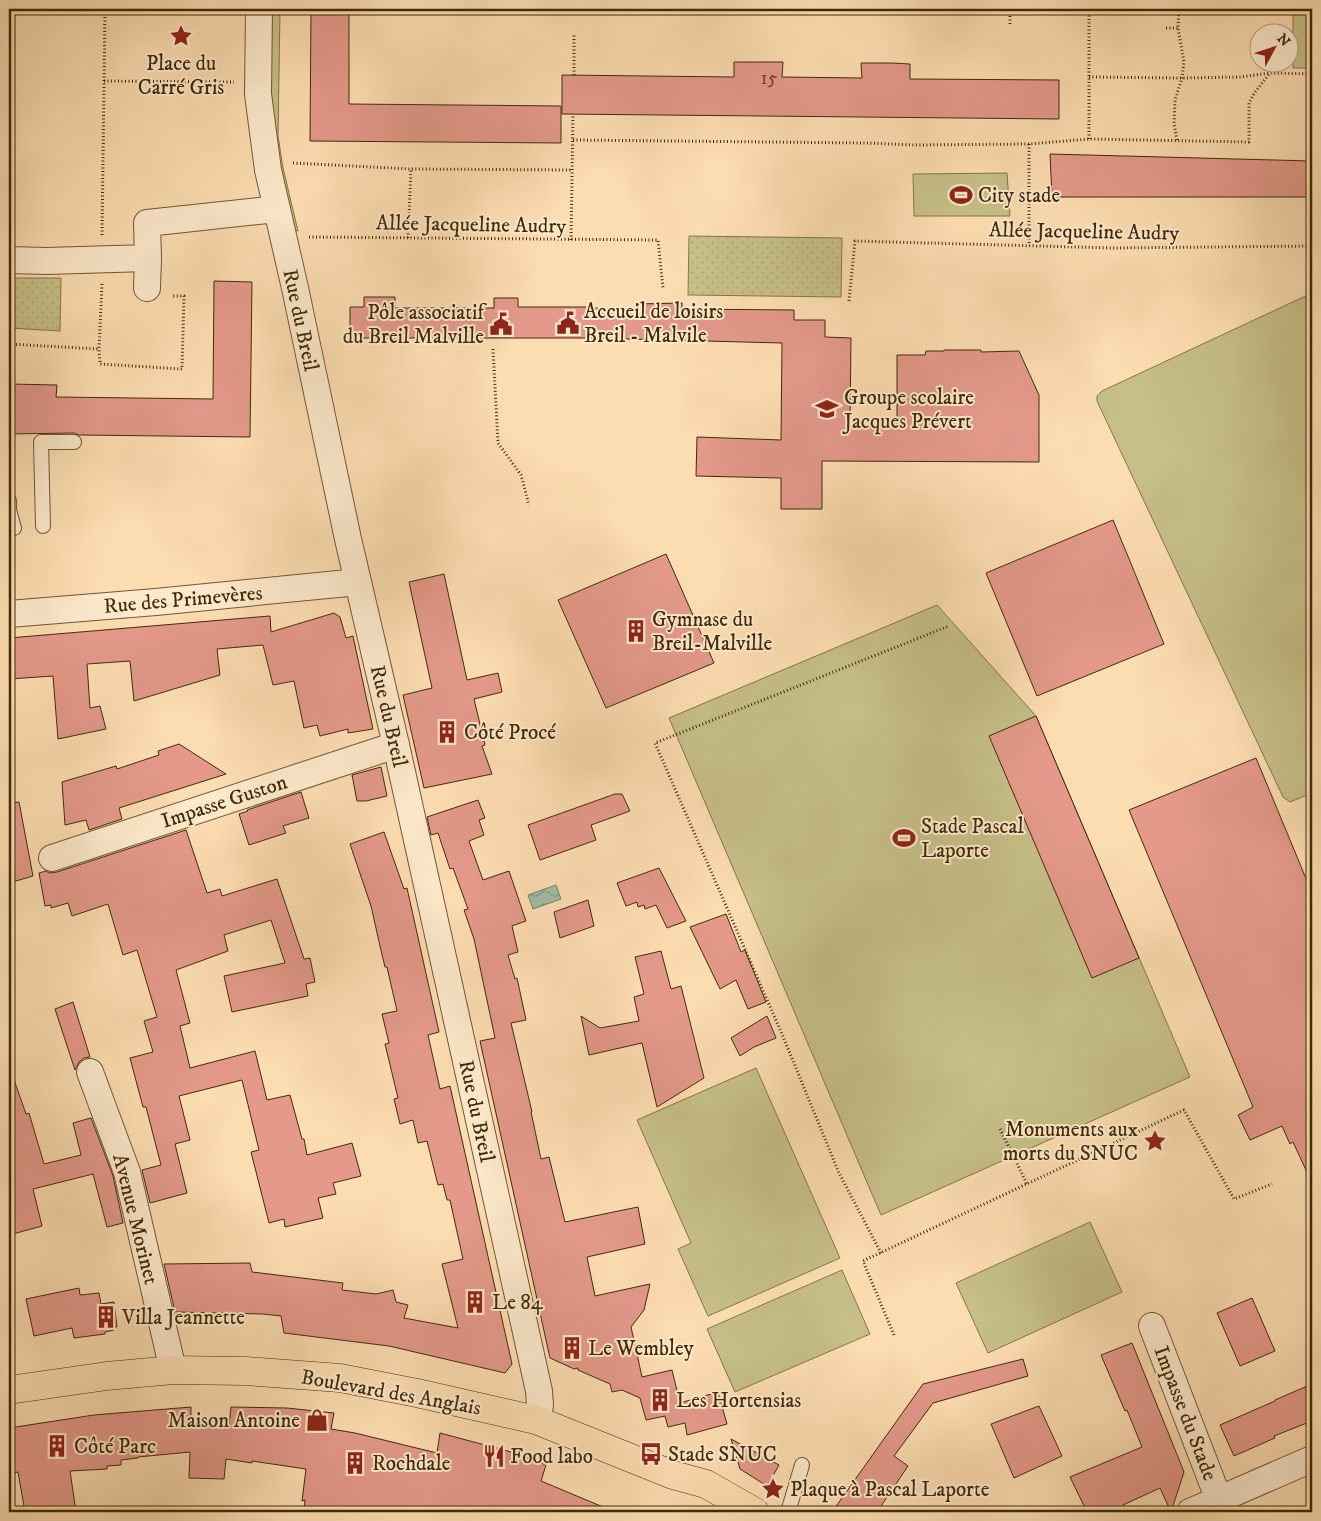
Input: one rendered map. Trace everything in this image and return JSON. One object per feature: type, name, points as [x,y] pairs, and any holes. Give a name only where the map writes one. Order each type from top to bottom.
[{"type":"main road","name":"Boulevard des Anglais","points":[[9,1390],[107,1376],[173,1370],[246,1371],[340,1378],[536,1420],[578,1435],[672,1475],[706,1484],[755,1512]]},
{"type":"main road","name":"Boulevard des Anglais","points":[[672,1475],[697,1500],[718,1512]]},
{"type":"street","name":"Rue du Breil","points":[[259,9],[258,94],[268,170],[327,443],[539,1391],[540,1406],[536,1420]]},
{"type":"street","points":[[157,291],[148,258],[147,223],[277,209]]},
{"type":"street","points":[[9,260],[46,261],[148,258]]},
{"type":"street","name":"Rue des Primevères","points":[[9,614],[358,582]]},
{"type":"street","name":"Impasse Guston","points":[[52,858],[396,745]]},
{"type":"street","name":"Avenue Morinet","points":[[90,1072],[127,1172],[173,1370]]},
{"type":"street","name":"Impasse du Stade","points":[[1152,1326],[1219,1500]]},
{"type":"street","points":[[1190,1512],[1312,1459]]},
{"type":"lane","points":[[43,526],[41,442],[74,442]]},
{"type":"lane","points":[[9,501],[9,510],[14,528]]},
{"type":"lane","points":[[788,1512],[802,1466]]},
{"type":"path","points":[[104,9],[104,100]]},
{"type":"path","points":[[1089,9],[1089,140]]},
{"type":"path","points":[[1177,140],[1174,124],[1175,100],[1182,78],[1184,62],[1178,28],[1179,9]]},
{"type":"path","points":[[1010,16],[1010,26]]},
{"type":"path","points":[[1166,28],[1178,28]]},
{"type":"path","points":[[574,34],[574,75]]},
{"type":"path","points":[[1089,77],[1182,78],[1240,77],[1270,73],[1312,74]]},
{"type":"path","points":[[573,140],[915,145],[1029,144],[1089,140],[1249,142],[1249,104],[1255,92],[1270,73]]},
{"type":"path","points":[[104,81],[258,82]]},
{"type":"path","points":[[571,240],[573,114]]},
{"type":"path","points":[[1029,144],[1029,245]]},
{"type":"path","points":[[290,162],[411,169],[572,170]]},
{"type":"path","points":[[408,238],[411,169]]},
{"type":"path","name":"Allée Jacqueline Audry","points":[[283,240],[304,238],[658,240],[663,288]]},
{"type":"path","name":"Allée Jacqueline Audry","points":[[849,301],[855,241],[1113,248],[1312,246]]},
{"type":"path","points":[[100,364],[182,369],[184,296],[157,291]]},
{"type":"path","points":[[9,344],[99,349]]},
{"type":"path","points":[[493,349],[498,443],[521,475],[529,504]]},
{"type":"path","points":[[881,1253],[839,1173],[782,1034],[655,743],[949,626]]},
{"type":"path","points":[[894,1335],[863,1262],[1184,1110],[1234,1199],[1272,1184]]},
{"type":"path","points":[[1000,1129],[1026,1184]]},
{"type":"shaded area","points":[[271,9],[280,9],[278,136],[283,168],[298,231],[294,230],[278,167],[271,89]]},
{"type":"shaded area","points":[[1293,9],[1312,9],[1312,68],[1298,68],[1298,22],[1293,22]]},
{"type":"shaded area","name":"City stade","points":[[1007,173],[1010,216],[914,216],[913,174]]},
{"type":"shaded area","points":[[689,236],[842,238],[841,297],[688,295]]},
{"type":"shaded area","points":[[9,278],[61,278],[60,331],[9,328]]},
{"type":"shaded area","points":[[1312,293],[1312,793],[1290,802],[1283,797],[1097,401],[1097,396],[1102,391]]},
{"type":"shaded area","name":"Stade Pascal Laporte","points":[[937,605],[1036,716],[1190,1077],[881,1215],[669,718]]},
{"type":"shaded area","points":[[756,1068],[840,1258],[708,1316],[678,1249],[691,1243],[637,1120]]},
{"type":"shaded area","points":[[1090,1222],[1122,1292],[988,1353],[956,1283]]},
{"type":"shaded area","points":[[842,1270],[870,1334],[735,1392],[707,1329]]},
{"type":"water","points":[[556,885],[561,899],[533,909],[528,895]]},
{"type":"building","points":[[311,9],[349,9],[349,104],[561,106],[561,143],[310,141]]},
{"type":"building","points":[[734,62],[783,62],[782,77],[862,78],[861,63],[892,63],[910,64],[910,79],[1059,80],[1059,119],[562,114],[562,75],[734,77]]},
{"type":"building","points":[[1050,154],[1312,161],[1312,197],[1052,197]]},
{"type":"building","points":[[214,281],[252,282],[250,437],[79,435],[74,433],[9,434],[9,384],[57,385],[56,397],[213,399]]},
{"type":"building","points":[[364,297],[395,297],[395,308],[494,308],[494,298],[518,298],[518,307],[636,309],[636,304],[682,303],[682,309],[794,310],[794,320],[825,320],[825,337],[851,338],[850,425],[897,426],[897,355],[925,355],[926,351],[944,350],[981,350],[981,352],[1019,351],[1039,395],[1039,462],[822,461],[822,509],[781,509],[781,478],[696,476],[697,437],[781,440],[782,343],[589,338],[350,338],[350,307],[364,307]]},
{"type":"building","points":[[1113,520],[1164,644],[1037,696],[986,573]]},
{"type":"building","name":"Gymnase du Breil-Malville","points":[[666,554],[714,663],[606,708],[558,600]]},
{"type":"building","points":[[444,574],[467,680],[498,673],[502,692],[474,699],[485,745],[482,746],[492,774],[424,788],[403,695],[432,688],[409,582]]},
{"type":"building","points":[[334,613],[340,617],[346,638],[353,636],[373,729],[348,733],[348,729],[320,736],[317,725],[304,728],[294,681],[273,685],[263,645],[217,649],[220,675],[134,701],[130,661],[87,664],[90,708],[100,706],[106,729],[58,739],[53,676],[9,679],[9,638],[270,616],[271,632]]},
{"type":"building","name":"Stade Pascal Laporte","points":[[1036,716],[1139,958],[1092,978],[989,736]]},
{"type":"building","points":[[179,744],[226,774],[119,808],[122,819],[89,830],[86,820],[65,825],[62,782],[116,766],[117,769],[159,755],[158,751]]},
{"type":"building","points":[[1256,758],[1312,893],[1312,1183],[1293,1142],[1290,1144],[1282,1126],[1250,1140],[1238,1115],[1253,1107],[1129,810]]},
{"type":"building","points":[[381,767],[387,796],[357,801],[352,775]]},
{"type":"building","points":[[301,792],[309,818],[283,826],[286,833],[249,845],[239,814]]},
{"type":"building","points":[[615,794],[622,794],[630,811],[591,825],[596,840],[540,860],[528,825]]},
{"type":"building","points":[[478,800],[485,818],[479,820],[484,835],[469,841],[483,880],[509,871],[526,921],[512,926],[518,952],[508,955],[515,979],[517,978],[526,1020],[511,1023],[541,1159],[549,1157],[565,1222],[638,1207],[645,1244],[587,1257],[595,1296],[650,1284],[644,1310],[631,1327],[642,1377],[672,1370],[680,1403],[718,1392],[727,1424],[687,1435],[685,1423],[668,1427],[665,1416],[646,1420],[640,1398],[622,1390],[612,1392],[610,1384],[578,1370],[578,1368],[574,1369],[550,1358],[480,1041],[495,1038],[474,939],[464,910],[468,909],[453,868],[450,869],[438,833],[431,835],[427,817]]},
{"type":"building","points":[[19,802],[33,876],[9,883],[9,803]]},
{"type":"building","points":[[186,830],[207,893],[220,889],[222,896],[277,879],[304,959],[310,958],[315,982],[306,984],[308,996],[232,1012],[224,976],[285,963],[271,920],[224,935],[228,951],[176,970],[190,1023],[180,1026],[190,1068],[255,1051],[267,1100],[290,1095],[307,1155],[352,1143],[361,1176],[333,1183],[336,1194],[318,1198],[323,1218],[285,1227],[284,1219],[269,1223],[251,1152],[259,1150],[242,1080],[179,1096],[190,1140],[175,1144],[187,1193],[150,1203],[142,1170],[161,1165],[146,1107],[143,1107],[130,1058],[153,1052],[144,1021],[157,1017],[137,950],[123,955],[108,904],[72,916],[68,903],[51,908],[51,905],[45,906],[39,873],[46,871],[49,873],[57,872]]},
{"type":"building","points":[[384,832],[404,889],[407,888],[439,1032],[428,1035],[440,1089],[450,1086],[512,1364],[505,1373],[389,1346],[284,1333],[281,1316],[175,1312],[164,1264],[250,1263],[252,1272],[343,1283],[342,1290],[376,1294],[393,1290],[396,1302],[408,1305],[404,1318],[458,1328],[442,1264],[463,1259],[450,1200],[447,1200],[443,1184],[438,1185],[427,1141],[418,1143],[413,1120],[400,1124],[394,1099],[398,1098],[385,1044],[389,1043],[382,1014],[397,1011],[371,906],[350,844]]},
{"type":"building","points":[[659,868],[686,921],[667,928],[656,905],[645,909],[644,905],[638,907],[637,902],[626,906],[617,883]]},
{"type":"building","points":[[588,900],[594,926],[560,938],[554,912]]},
{"type":"building","points":[[726,914],[741,952],[745,950],[766,1002],[748,1009],[736,980],[720,989],[690,927]]},
{"type":"building","points":[[661,951],[671,989],[681,986],[704,1078],[657,1107],[642,1043],[589,1055],[581,1016],[600,1028],[639,1021],[634,997],[644,994],[635,957]]},
{"type":"building","points":[[73,1002],[90,1057],[84,1058],[79,1062],[75,1070],[55,1009]]},
{"type":"building","points":[[767,1016],[776,1038],[754,1047],[740,1056],[731,1038]]},
{"type":"building","points":[[12,1074],[26,1114],[29,1113],[44,1164],[81,1155],[73,1123],[91,1118],[113,1176],[123,1223],[107,1227],[93,1174],[33,1189],[42,1226],[9,1235],[9,1075]]},
{"type":"building","points":[[79,1288],[80,1295],[99,1293],[101,1304],[114,1302],[117,1327],[113,1327],[114,1330],[105,1332],[105,1334],[74,1338],[72,1328],[34,1336],[26,1299]]},
{"type":"building","points":[[1252,1298],[1275,1351],[1240,1366],[1217,1313]]},
{"type":"building","points":[[1132,1343],[1184,1472],[1171,1512],[1160,1488],[1123,1505],[1126,1512],[1087,1512],[1070,1477],[1142,1447],[1101,1355]]},
{"type":"building","points":[[1023,1359],[1028,1376],[933,1403],[894,1456],[908,1466],[877,1512],[832,1512],[923,1384]]},
{"type":"building","points":[[1312,1384],[1312,1421],[1274,1436],[1275,1438],[1234,1456],[1220,1425]]},
{"type":"building","points":[[1039,1406],[1062,1456],[1014,1478],[991,1424]]},
{"type":"building","points":[[191,1407],[191,1425],[229,1425],[231,1407],[287,1408],[334,1413],[331,1429],[437,1453],[440,1433],[515,1453],[546,1465],[541,1481],[615,1512],[534,1512],[529,1510],[520,1512],[304,1512],[305,1500],[302,1501],[306,1469],[226,1459],[224,1479],[189,1478],[190,1452],[121,1460],[121,1465],[107,1466],[107,1469],[70,1471],[76,1512],[25,1512],[18,1472],[9,1474],[9,1428],[94,1415]]},
{"type":"building","points":[[731,1439],[779,1465],[767,1486],[740,1469]]},
{"type":"place","name":"Place du Carré Gris","points":[[181,36]]},
{"type":"place","name":"City stade","points":[[961,195]]},
{"type":"place","name":"Accueil de loisirs Breil - Malvile","points":[[568,323]]},
{"type":"place","name":"Pôle associatif du Breil Malville","points":[[501,324]]},
{"type":"place","name":"Groupe scolaire Jacques Prévert","points":[[827,409]]},
{"type":"place","name":"Gymnase du Breil-Malville","points":[[636,631]]},
{"type":"place","name":"Côté Procé","points":[[447,732]]},
{"type":"place","name":"Stade Pascal Laporte","points":[[904,838]]},
{"type":"place","name":"Monuments aux morts du SNUC","points":[[1155,1141]]},
{"type":"place","name":"Le 84","points":[[475,1302]]},
{"type":"place","name":"Villa Jeannette","points":[[106,1317]]},
{"type":"place","name":"Le Wembley","points":[[572,1348]]},
{"type":"place","name":"Les Hortensias","points":[[660,1400]]},
{"type":"place","name":"Maison Antoine","points":[[317,1420]]},
{"type":"place","name":"Côté Parc","points":[[57,1446]]},
{"type":"place","name":"Stade SNUC","points":[[651,1454]]},
{"type":"place","name":"Food labo","points":[[494,1456]]},
{"type":"place","name":"Rochdale","points":[[355,1463]]},
{"type":"place","name":"Plaque à Pascal Laporte","points":[[773,1489]]}]
